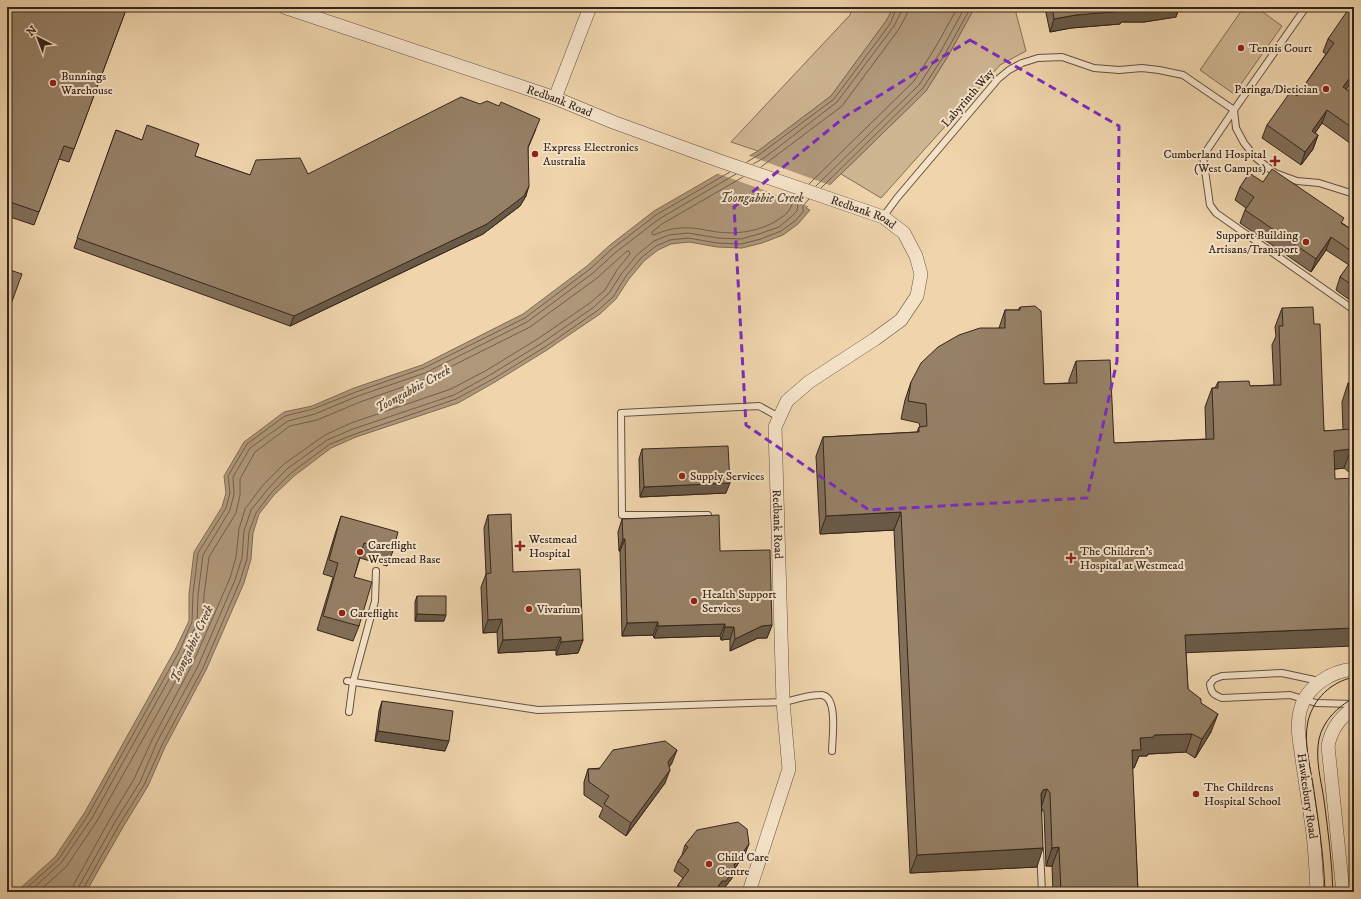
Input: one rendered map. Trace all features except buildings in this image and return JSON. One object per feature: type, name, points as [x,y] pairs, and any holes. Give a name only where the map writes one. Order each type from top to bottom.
[{"type":"street","name":"Redbank Road","points":[[284,7],[554,98],[613,122],[720,161],[883,217],[904,233],[916,256],[921,274],[917,296],[900,320],[875,339],[809,382],[786,401],[775,427],[783,702],[788,769],[749,892]]},
{"type":"street","points":[[554,98],[590,7]]},
{"type":"street","points":[[1304,700],[1321,681],[1331,674],[1354,669]]},
{"type":"street","name":"Hawkesbury Road","points":[[1304,700],[1300,710],[1298,724],[1299,740],[1313,832],[1317,892]]},
{"type":"street","points":[[1343,892],[1328,746],[1337,723],[1354,708]]},
{"type":"lane","points":[[1306,7],[1203,156],[1210,205],[1216,213],[1354,310]]},
{"type":"lane","name":"Labyrinth Way","points":[[883,217],[897,198],[998,79],[1009,70],[1027,61],[1038,58],[1062,57],[1094,68],[1119,70],[1142,68],[1184,75],[1234,110]]},
{"type":"lane","points":[[1234,110],[1236,128],[1244,143],[1256,158],[1275,173],[1297,181],[1319,183],[1354,194]]},
{"type":"lane","points":[[708,515],[622,515],[621,413],[759,406],[779,417]]},
{"type":"lane","points":[[349,712],[350,682],[375,602],[376,570]]},
{"type":"lane","points":[[1321,681],[1282,673],[1222,676],[1214,679],[1210,684],[1211,691],[1215,695],[1222,698],[1290,695],[1316,703],[1354,704]]},
{"type":"lane","points":[[350,682],[538,710],[783,702],[821,694],[832,703],[832,751]]},
{"type":"lane","points":[[1040,841],[1042,892]]},
{"type":"highlighted area","points":[[970,40],[1119,126],[1117,361],[1087,498],[869,510],[746,425],[734,207],[846,116]]},
{"type":"shaded area","points":[[853,7],[894,7],[886,21],[831,96],[758,151],[731,142],[850,15]]},
{"type":"shaded area","points":[[975,7],[1018,7],[1016,13],[1026,51],[1000,65],[881,198],[841,174],[926,91],[948,56]]},
{"type":"shaded area","name":"Tennis Court","points":[[1244,7],[1256,7],[1282,26],[1234,94],[1200,70]]},
{"type":"water","name":"Toongabbie Creek","points":[[894,7],[975,7],[948,56],[926,91],[806,208],[810,210],[798,224],[783,235],[762,243],[742,248],[717,247],[689,242],[671,244],[658,250],[644,261],[629,279],[616,299],[600,314],[547,350],[458,403],[356,437],[331,448],[294,476],[274,495],[259,514],[253,533],[251,559],[244,583],[206,670],[165,747],[148,786],[86,892],[16,892],[55,857],[85,812],[175,650],[189,621],[189,594],[194,552],[222,507],[226,493],[224,476],[244,442],[284,412],[312,406],[354,388],[422,365],[523,314],[587,266],[610,245],[654,211],[758,151],[831,96],[886,21]]},
{"type":"pier","points":[[747,155],[832,186],[810,207],[716,173]]},
{"type":"tram line","points":[[1325,892],[1321,842],[1306,739],[1308,721],[1314,705],[1325,692],[1338,683],[1354,677]]},
{"type":"tram line","points":[[1333,892],[1332,869],[1318,762],[1318,747],[1321,732],[1328,720],[1342,705],[1354,698]]},
{"type":"place","name":"Tennis Court","points":[[1241,48]]},
{"type":"place","name":"Bunnings Warehouse","points":[[53,83]]},
{"type":"place","name":"Paringa/Dietician","points":[[1326,89]]},
{"type":"place","name":"Express Electronics Australia","points":[[535,154]]},
{"type":"place","name":"Cumberland Hospital (West Campus)","points":[[1275,161]]},
{"type":"place","name":"Support Building Artisans/Transport","points":[[1306,242]]},
{"type":"place","name":"Supply Services","points":[[682,476]]},
{"type":"place","name":"Westmead Hospital","points":[[520,546]]},
{"type":"place","name":"Careflight Westmead Base","points":[[360,552]]},
{"type":"place","name":"The Children's Hospital at Westmead","points":[[1071,558]]},
{"type":"place","name":"Health Support Services","points":[[694,601]]},
{"type":"place","name":"Vivarium","points":[[529,609]]},
{"type":"place","name":"Careflight","points":[[342,613]]},
{"type":"place","name":"The Childrens Hospital School","points":[[1196,794]]},
{"type":"place","name":"Child Care Centre","points":[[709,864]]}]
